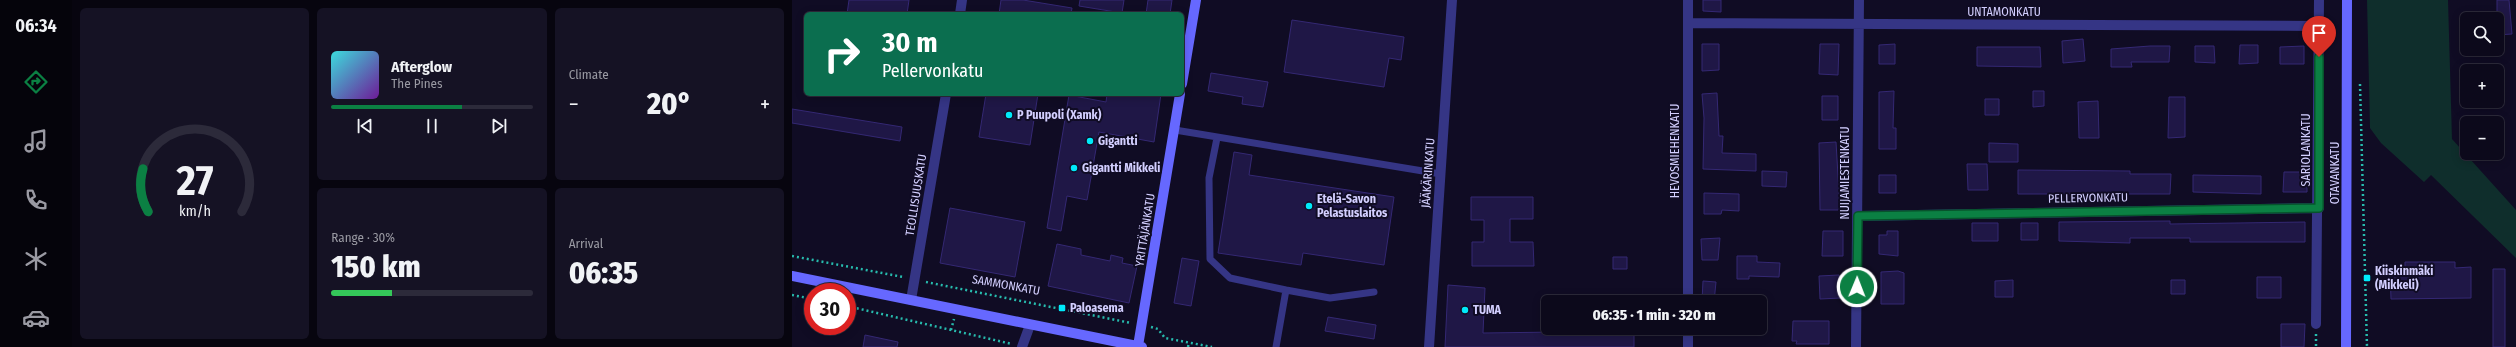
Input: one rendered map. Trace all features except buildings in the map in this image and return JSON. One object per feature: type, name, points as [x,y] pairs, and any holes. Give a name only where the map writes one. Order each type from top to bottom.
[{"type":"street","points":[[960,12],[962,0]]},
{"type":"street","points":[[1184,72],[1196,0]]},
{"type":"street","name":"JÄÄKÄRINKATU","points":[[1429,347],[1452,0]]},
{"type":"street","name":"HEVOSMIEHENKATU","points":[[1688,0],[1688,295]]},
{"type":"street","name":"NUIJAMIESTENKATU","points":[[1856,347],[1859,0]]},
{"type":"street","name":"SARIOLANKATU","points":[[2316,324],[2319,208],[2319,0]]},
{"type":"street","name":"OTAVANKATU","points":[[2346,347],[2347,0]]},
{"type":"street","name":"UNTAMONKATU","points":[[1688,24],[2319,26]]},
{"type":"street","name":"TEOLLISUUSKATU","points":[[912,300],[946,96]]},
{"type":"street","name":"YRITTÄJÄNKATU","points":[[1140,347],[1142,326],[1180,96]]},
{"type":"street","name":"PELLERVONKATU","points":[[1858,216],[2319,208]]},
{"type":"street","points":[[792,276],[1140,347]]},
{"type":"street","points":[[1022,347],[1030,325]]},
{"type":"street","points":[[1688,335],[1688,347]]},
{"type":"lane","points":[[1174,130],[1441,174]]},
{"type":"lane","points":[[1217,138],[1209,178],[1210,259],[1230,278],[1286,290],[1330,298],[1374,292]]},
{"type":"lane","points":[[1276,347],[1286,290]]},
{"type":"path","points":[[2360,76],[2367,347]]},
{"type":"path","name":"SAMMONKATU","points":[[792,256],[915,279],[1158,329],[1165,338],[1212,347]]},
{"type":"path","points":[[792,295],[804,297]]},
{"type":"path","points":[[856,308],[1022,347]]},
{"type":"path","points":[[1188,347],[1189,342]]},
{"type":"green space","points":[[2367,0],[2448,0],[2452,139],[2460,148],[2460,160],[2471,160],[2516,210],[2516,258],[2431,175],[2424,182],[2381,143],[2370,128]]},
{"type":"place","name":"P Puupoli (Xamk)","points":[[1009,115]]},
{"type":"place","name":"Gigantti","points":[[1090,141]]},
{"type":"place","name":"Gigantti Mikkeli","points":[[1074,168]]},
{"type":"place","name":"Etelä-Savon Pelastuslaitos","points":[[1309,206]]},
{"type":"place","name":"Kiiskinmäki (Mikkeli)","points":[[2367,278]]},
{"type":"place","name":"Paloasema","points":[[1062,308]]},
{"type":"place","name":"TUMA","points":[[1465,310]]},
{"type":"route","points":[[1857,287],[1858,216],[1877,214],[2319,208],[2319,57]]}]
